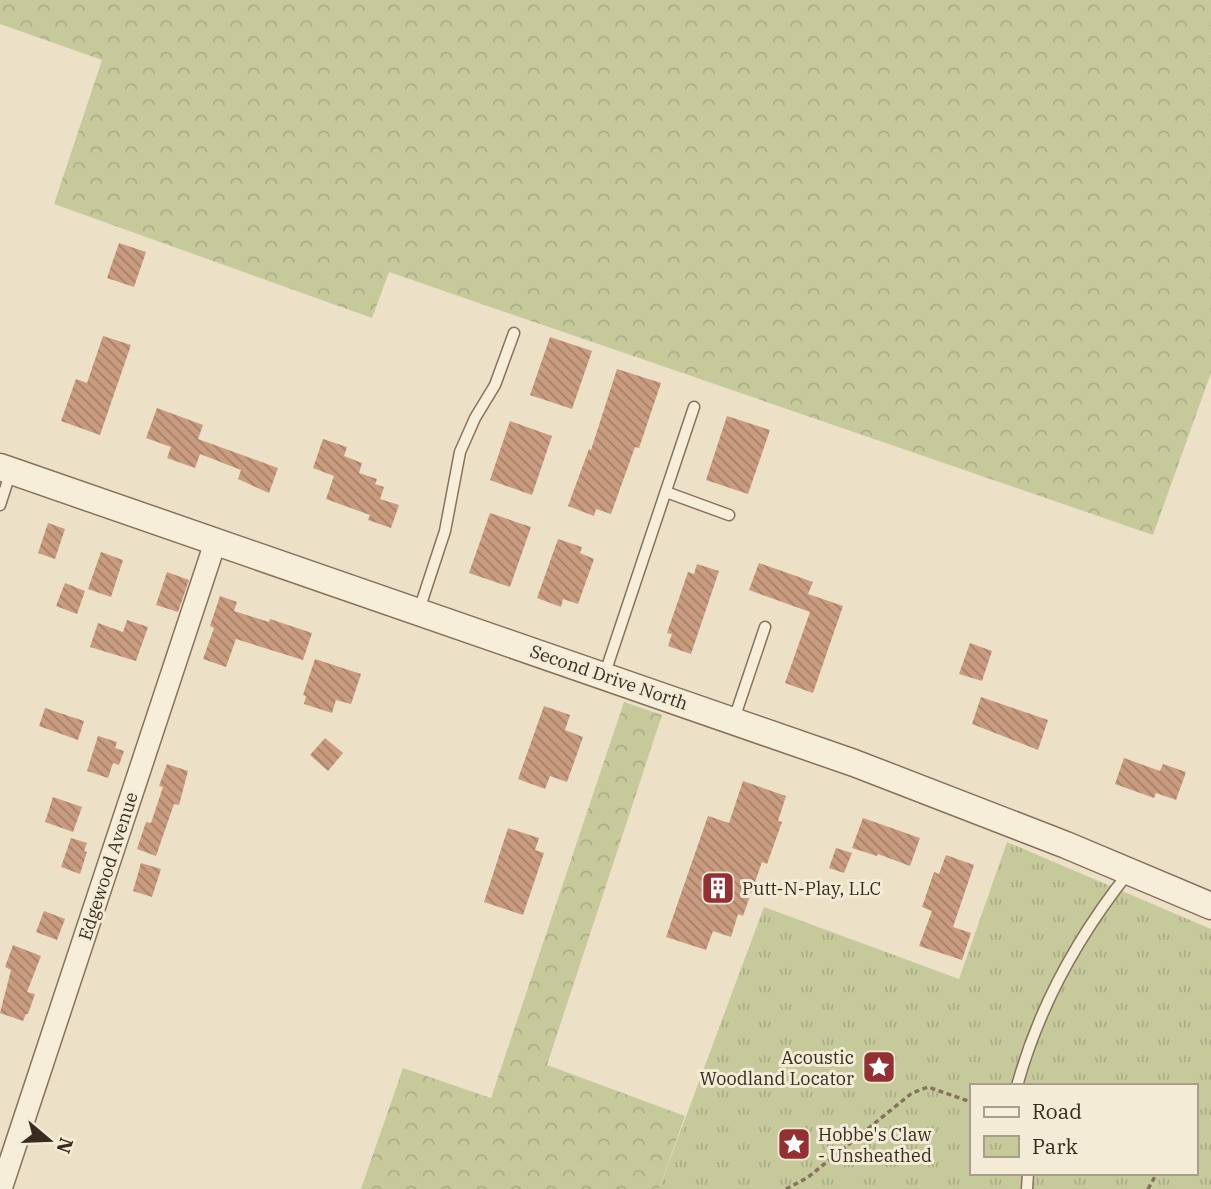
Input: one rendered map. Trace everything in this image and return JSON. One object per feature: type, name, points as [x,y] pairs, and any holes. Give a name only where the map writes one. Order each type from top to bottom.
[{"type":"street","name":"Second Drive North","points":[[6,469],[878,771],[1211,906]]},
{"type":"street","name":"Edgewood Avenue","points":[[1,1189],[215,543]]},
{"type":"lane","points":[[418,613],[445,531],[460,452],[475,418],[495,385],[514,333]]},
{"type":"lane","points":[[604,676],[694,407]]},
{"type":"lane","points":[[0,505],[6,469]]},
{"type":"lane","points":[[666,492],[729,515]]},
{"type":"lane","points":[[734,719],[765,627]]},
{"type":"lane","points":[[1018,1084],[1026,1054],[1058,978],[1098,912],[1129,872]]},
{"type":"path","points":[[786,1189],[807,1178],[912,1093],[928,1087],[970,1102]]},
{"type":"green space","points":[[0,0],[1211,0],[1211,373],[1153,535],[389,272],[372,318],[54,204],[102,60],[0,24]]},
{"type":"green space","points":[[624,702],[662,715],[547,1065],[685,1116],[659,1189],[361,1189],[403,1068],[491,1098]]},
{"type":"green space","points":[[1007,842],[1211,929],[1211,1189],[659,1189],[764,907],[959,979]]},
{"type":"building","points":[[119,243],[146,252],[134,287],[107,278]]},
{"type":"building","points":[[103,336],[131,345],[100,435],[61,421],[76,379],[87,383]]},
{"type":"building","points":[[550,337],[592,351],[572,409],[530,395]]},
{"type":"building","points":[[617,369],[661,383],[639,448],[635,447],[611,514],[596,509],[594,516],[568,506],[589,449],[591,450]]},
{"type":"building","points":[[157,408],[203,425],[198,439],[278,468],[269,493],[238,479],[241,470],[200,454],[195,468],[167,458],[171,447],[146,438]]},
{"type":"building","points":[[727,416],[770,430],[748,494],[706,480]]},
{"type":"building","points":[[510,421],[552,436],[532,495],[490,480]]},
{"type":"building","points":[[323,439],[347,447],[344,456],[362,463],[359,473],[377,479],[375,484],[384,487],[380,499],[399,505],[391,528],[368,520],[370,515],[326,499],[334,476],[313,468]]},
{"type":"building","points":[[490,513],[531,527],[510,587],[469,573]]},
{"type":"building","points":[[48,523],[65,529],[55,559],[38,553]]},
{"type":"building","points":[[558,539],[582,547],[580,553],[594,559],[578,604],[563,599],[561,607],[537,598]]},
{"type":"building","points":[[101,552],[123,560],[111,597],[88,589]]},
{"type":"building","points":[[759,563],[813,582],[808,594],[843,606],[813,693],[785,683],[810,612],[749,590]]},
{"type":"building","points":[[697,564],[719,571],[691,654],[668,646],[672,634],[667,633],[688,572],[694,574]]},
{"type":"building","points":[[167,572],[189,580],[178,612],[156,605]]},
{"type":"building","points":[[65,583],[85,591],[77,614],[56,606]]},
{"type":"building","points":[[220,596],[237,602],[234,611],[312,633],[303,660],[236,639],[226,667],[203,659],[214,628],[210,626]]},
{"type":"building","points":[[127,620],[148,627],[136,661],[90,647],[98,623],[123,632]]},
{"type":"building","points":[[970,643],[992,651],[982,681],[959,674]]},
{"type":"building","points":[[315,659],[361,674],[351,704],[336,700],[332,713],[304,704],[306,696],[303,695]]},
{"type":"building","points":[[981,697],[1048,720],[1038,750],[972,724]]},
{"type":"building","points":[[544,706],[570,715],[565,730],[583,737],[567,782],[550,776],[545,789],[518,779]]},
{"type":"building","points":[[45,708],[84,721],[78,740],[39,726]]},
{"type":"building","points":[[98,736],[117,742],[115,748],[124,751],[119,765],[113,763],[108,778],[87,771]]},
{"type":"building","points":[[325,738],[343,753],[328,771],[310,755]]},
{"type":"building","points":[[1124,758],[1160,771],[1163,764],[1186,772],[1176,800],[1156,793],[1154,798],[1115,784]]},
{"type":"building","points":[[167,764],[188,771],[179,805],[174,804],[156,856],[137,849],[146,822],[151,823],[163,787],[159,786]]},
{"type":"building","name":"Putt-N-Play, LLC","points":[[743,781],[786,796],[778,821],[782,822],[767,864],[762,862],[743,916],[738,914],[731,937],[713,931],[706,950],[666,937],[708,816],[729,823]]},
{"type":"building","points":[[53,797],[82,807],[73,832],[45,822]]},
{"type":"building","points":[[863,818],[920,838],[910,866],[852,848]]},
{"type":"building","points":[[508,828],[539,838],[535,850],[544,853],[523,915],[484,902]]},
{"type":"building","points":[[71,838],[87,843],[80,874],[61,867]]},
{"type":"building","points":[[836,848],[852,853],[844,873],[829,868]]},
{"type":"building","points":[[946,855],[974,865],[953,927],[971,933],[962,960],[919,946],[932,911],[922,907],[934,872],[939,874]]},
{"type":"building","points":[[141,863],[161,869],[152,897],[133,891]]},
{"type":"building","points":[[44,911],[65,919],[57,940],[36,932]]},
{"type":"building","points":[[13,945],[41,956],[27,992],[35,994],[23,1021],[0,1013],[11,970],[5,967]]},
{"type":"place","name":"Putt-N-Play, LLC","points":[[718,888]]},
{"type":"place","name":"Acoustic Woodland Locator","points":[[879,1067]]},
{"type":"place","name":"Hobbe's Claw - Unsheathed","points":[[794,1144]]}]
